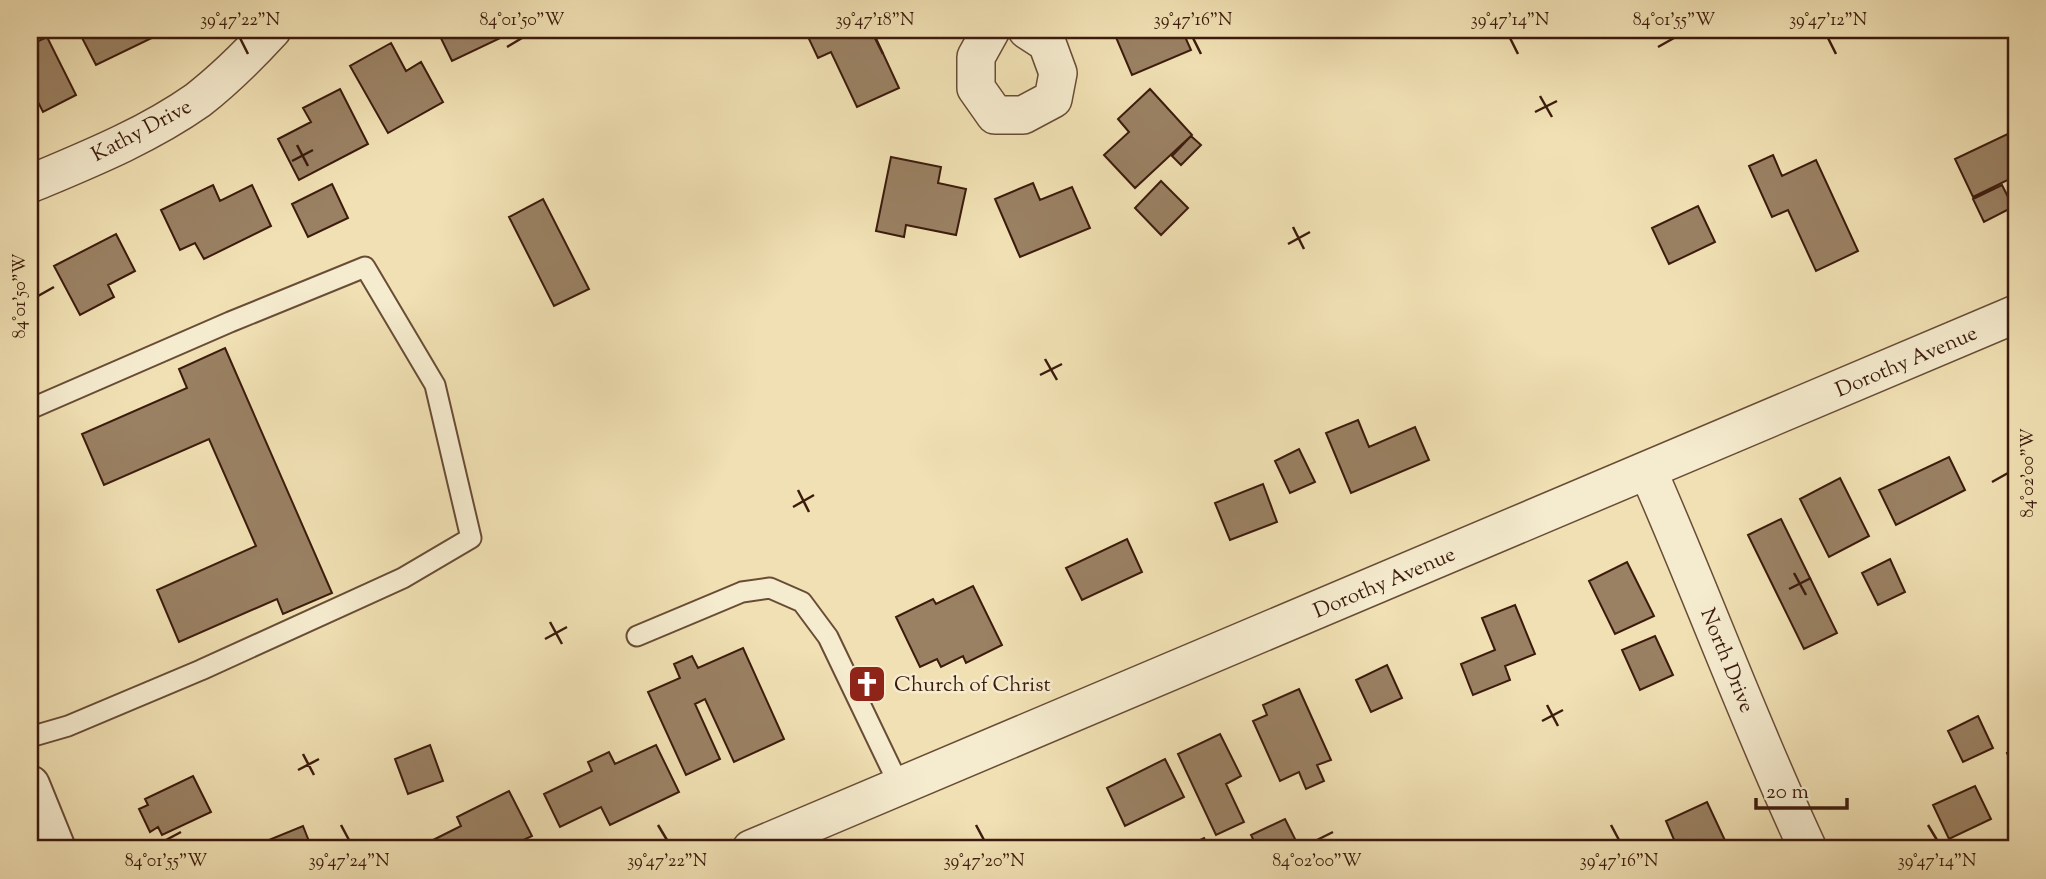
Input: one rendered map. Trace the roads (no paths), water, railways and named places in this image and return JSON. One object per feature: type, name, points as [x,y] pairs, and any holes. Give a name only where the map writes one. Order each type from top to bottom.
[{"type":"street","name":"Kathy Drive","points":[[30,184],[162,123],[224,78],[272,30]]},
{"type":"street","points":[[992,30],[976,57],[976,88],[996,115],[1023,115],[1053,99],[1058,73],[1046,43],[1027,30]]},
{"type":"street","name":"Dorothy Avenue","points":[[765,847],[900,787],[2016,314]]},
{"type":"street","name":"North Drive","points":[[1648,471],[1686,557],[1777,782],[1808,849]]},
{"type":"street","points":[[30,785],[56,849]]},
{"type":"lane","points":[[30,409],[365,267],[435,385],[471,538],[402,578],[201,670],[68,726],[30,737]]},
{"type":"lane","points":[[637,636],[742,593],[770,588],[802,602],[828,637],[900,787]]},
{"type":"place","name":"Church of Christ","points":[[867,684]]}]
